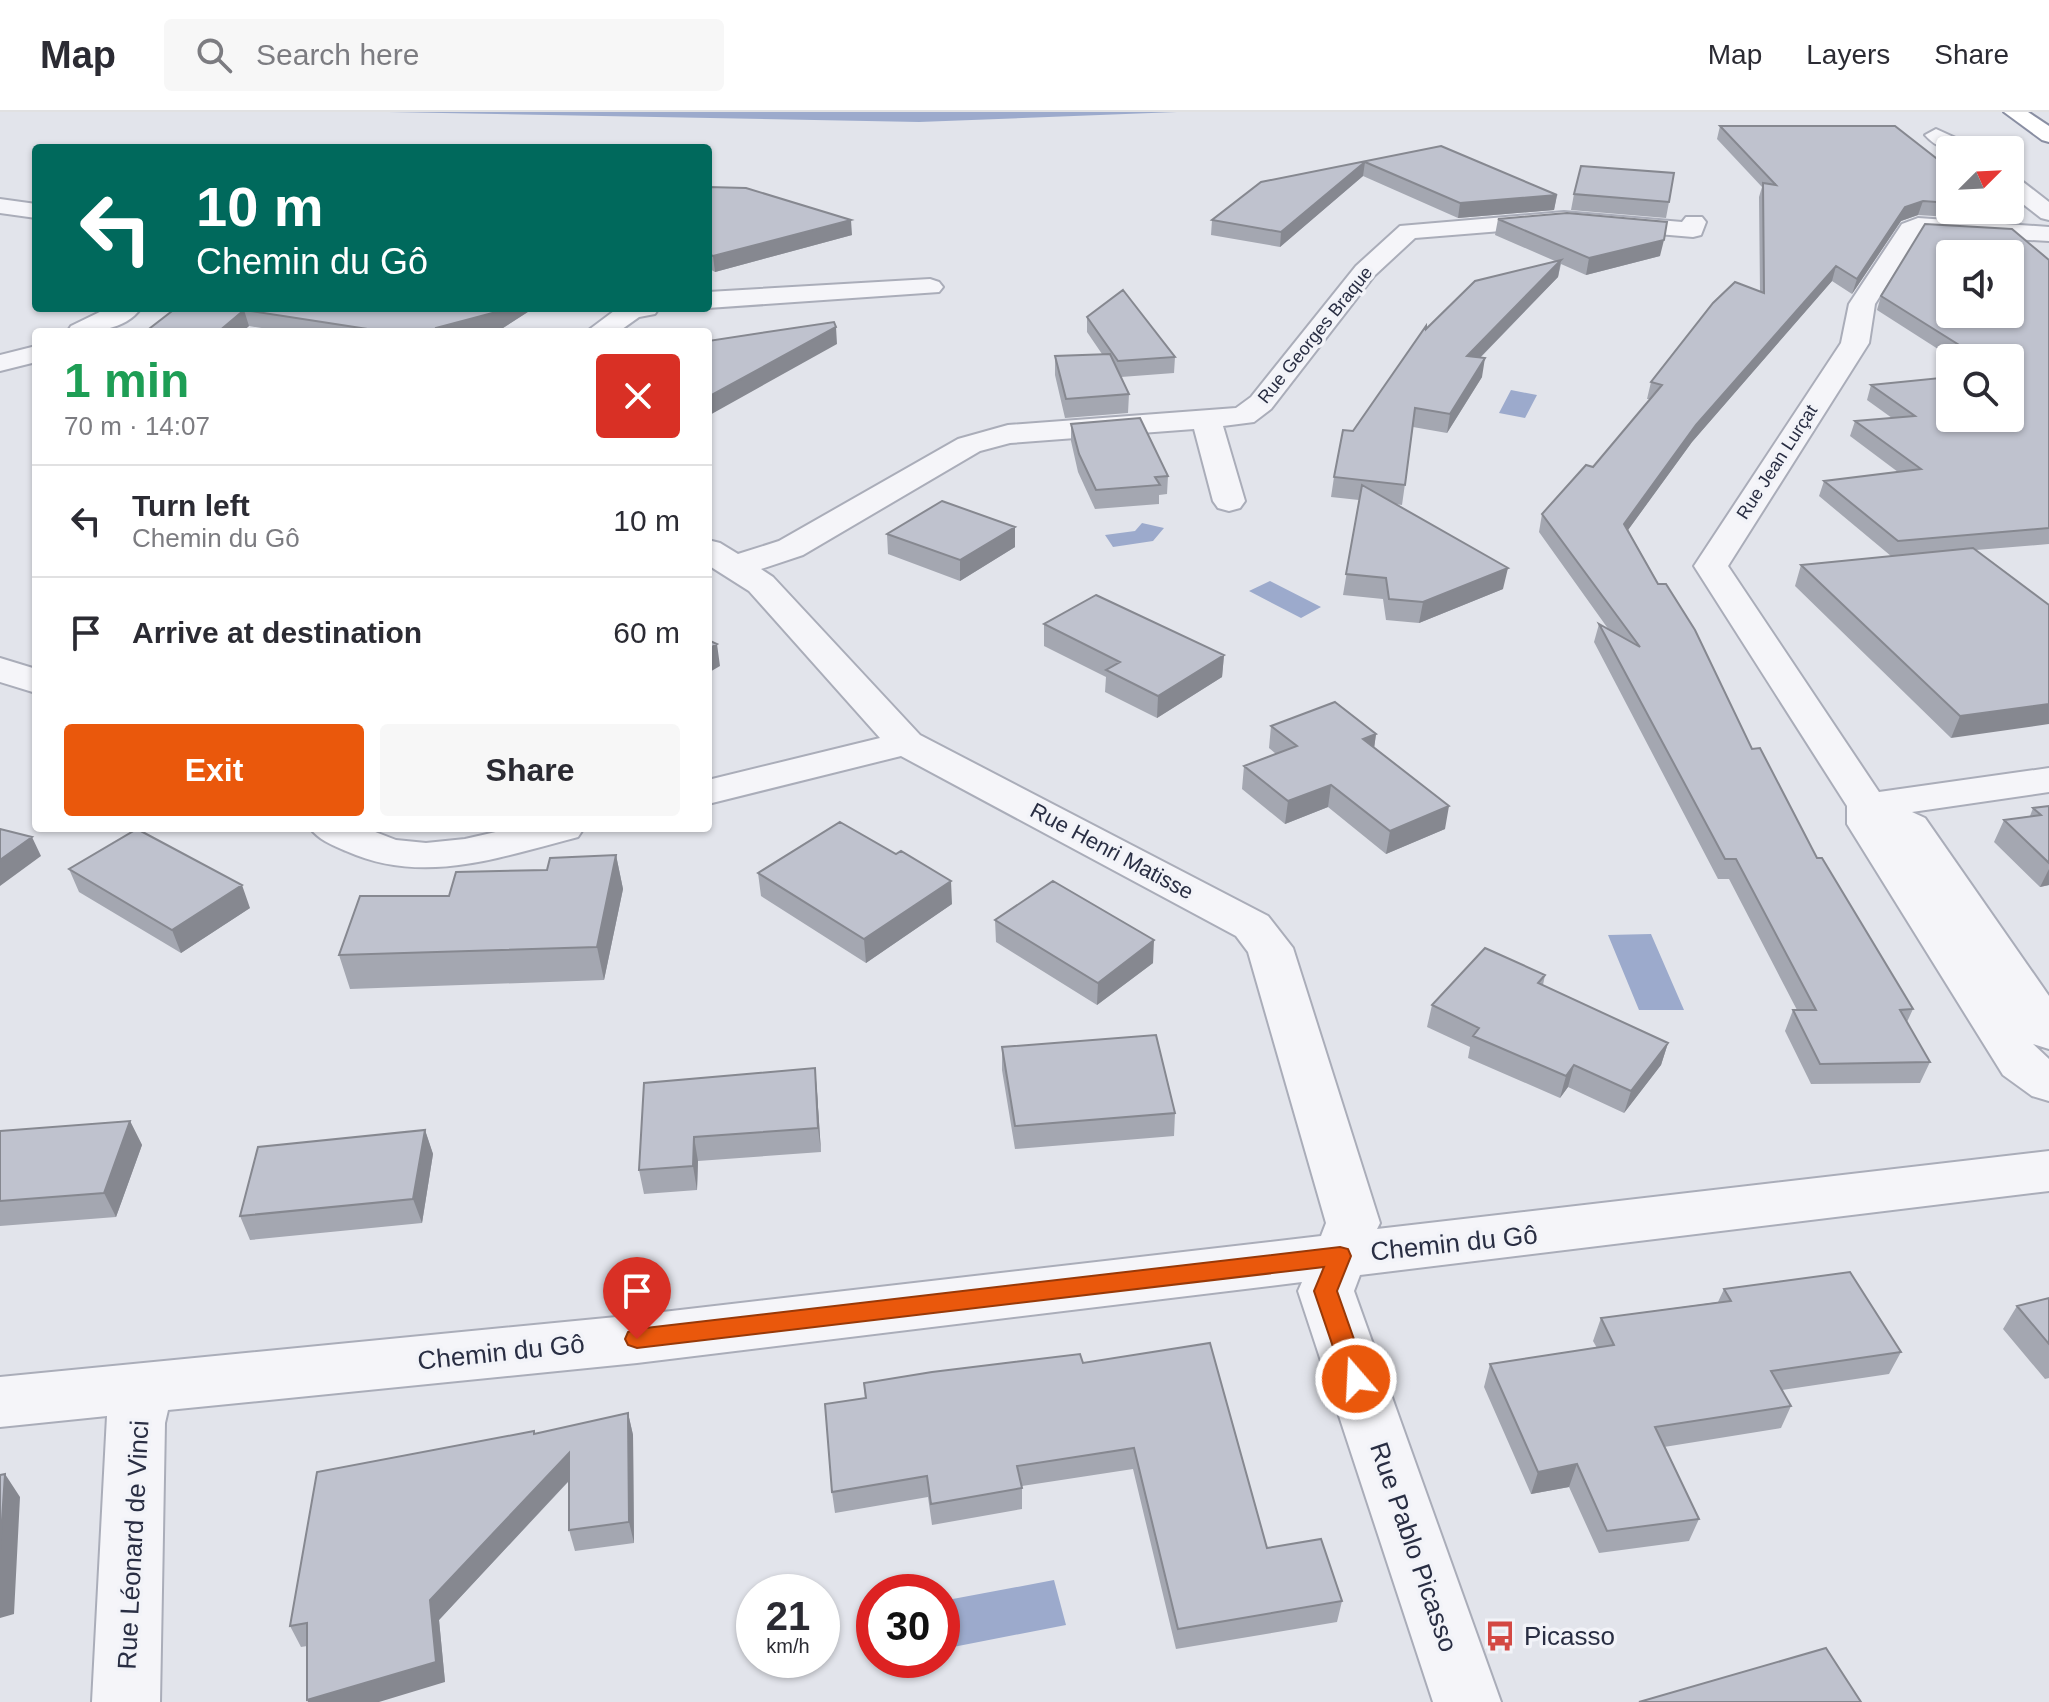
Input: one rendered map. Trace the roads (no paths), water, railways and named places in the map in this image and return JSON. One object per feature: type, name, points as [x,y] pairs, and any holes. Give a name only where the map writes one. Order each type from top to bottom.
[{"type":"highway","points":[[2014,112],[2049,136]]},
{"type":"street","points":[[2024,194],[2049,213]]},
{"type":"street","points":[[0,206],[16,205],[32,210]]},
{"type":"street","name":"Rue Georges Braque","points":[[722,558],[791,548],[969,445],[987,439],[1008,434],[1244,416],[1261,403],[1365,271],[1408,231],[1564,219],[1693,230],[1694,222]]},
{"type":"street","name":"Rue Jean Lurçat","points":[[2049,234],[1918,225],[1910,229],[1862,304],[1855,343],[1711,566],[1868,806],[1868,824],[2020,1063],[2049,1083]]},
{"type":"street","points":[[712,300],[930,287]]},
{"type":"street","points":[[89,328],[120,312]]},
{"type":"street","points":[[606,328],[630,312]]},
{"type":"street","points":[[0,363],[32,355]]},
{"type":"street","points":[[1207,421],[1229,501]]},
{"type":"street","name":"Rue Henri Matisse","points":[[722,558],[772,595],[906,743],[1252,926],[1270,948],[1353,1223],[1340,1256]]},
{"type":"street","points":[[0,669],[32,681]]},
{"type":"street","points":[[712,791],[906,743]]},
{"type":"street","points":[[1868,806],[2049,780]]},
{"type":"street","points":[[1868,806],[1910,827],[2049,1032]]},
{"type":"street","points":[[340,832],[372,847],[405,855],[475,850],[547,832]]},
{"type":"street","name":"Chemin du Gô","points":[[0,1402],[637,1339],[2049,1171]]},
{"type":"street","name":"Rue Pablo Picasso","points":[[1340,1256],[1326,1291],[1467,1702]]},
{"type":"street","name":"Rue Léonard de Vinci","points":[[126,1702],[135,1423],[144,1388]]},
{"type":"water","points":[[389,112],[1177,112],[919,122]]},
{"type":"water","points":[[1511,390],[1537,395],[1525,418],[1499,413]]},
{"type":"water","points":[[1142,523],[1164,528],[1153,541],[1113,547],[1105,535],[1135,531]]},
{"type":"water","points":[[1270,581],[1321,607],[1301,618],[1249,591]]},
{"type":"water","points":[[1651,934],[1684,1010],[1639,1010],[1608,935]]},
{"type":"water","points":[[1054,1580],[1066,1625],[960,1646],[960,1598]]},
{"type":"place","name":"Picasso","points":[[1500,1636]]}]
